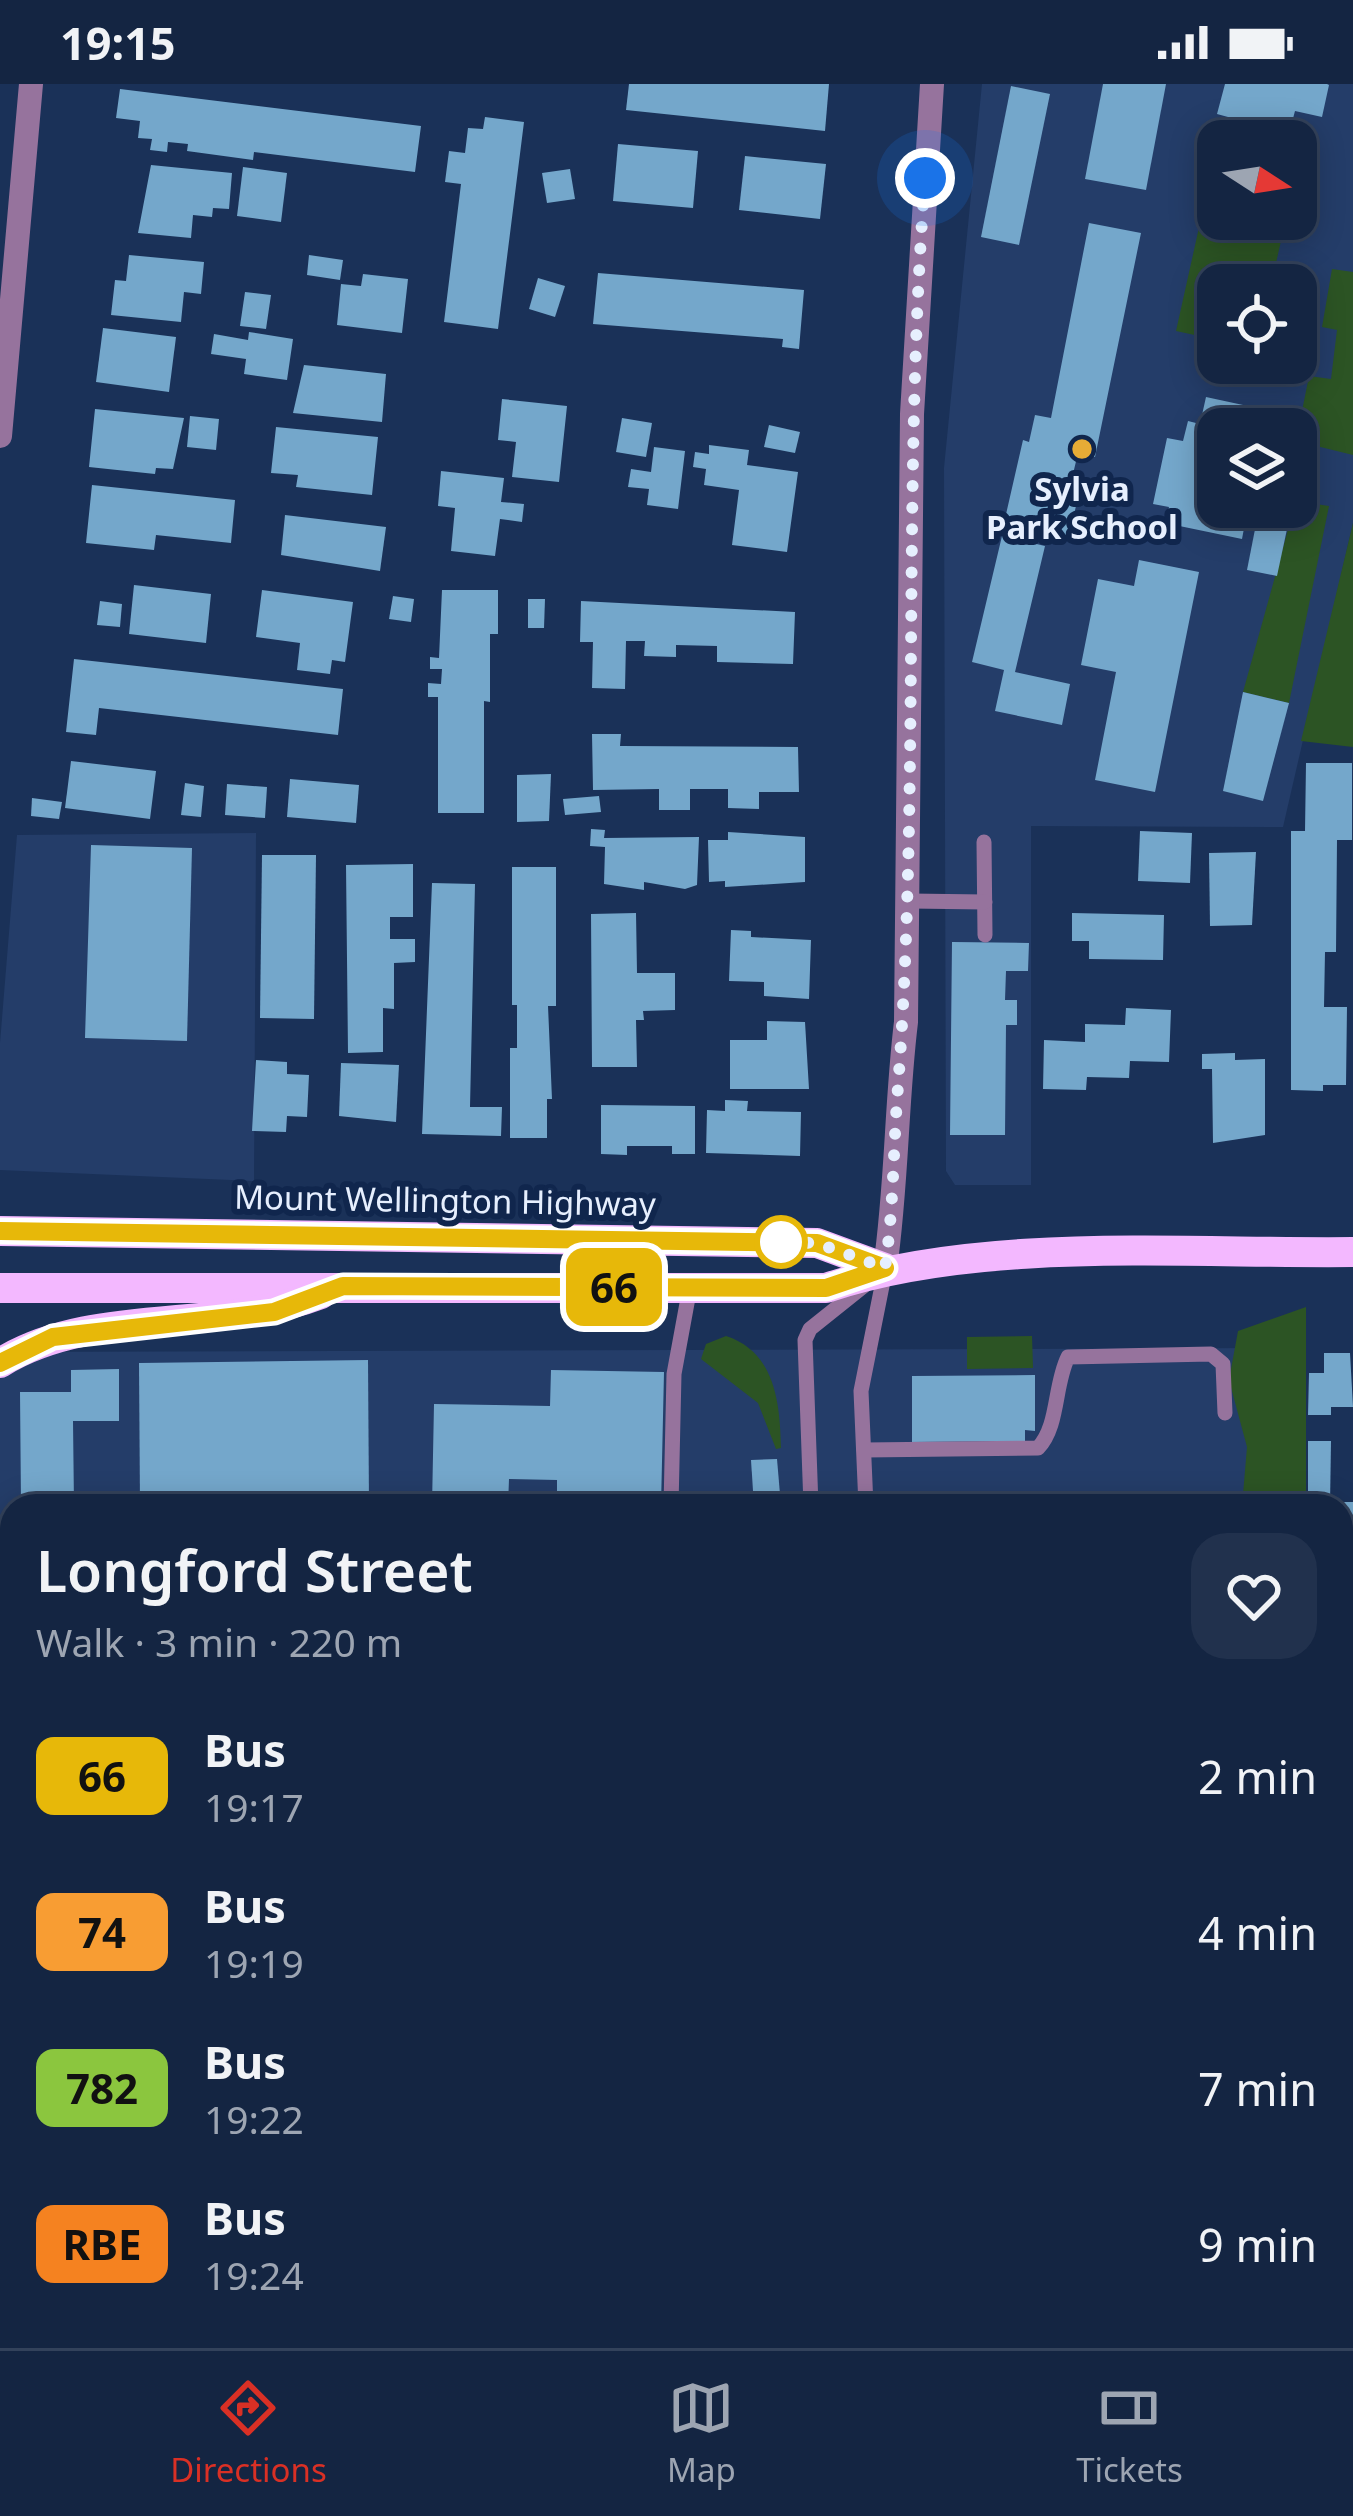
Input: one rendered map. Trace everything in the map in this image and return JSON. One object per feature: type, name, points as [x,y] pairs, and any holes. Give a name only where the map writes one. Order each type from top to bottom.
[{"type":"main road","name":"Mount Wellington Highway","points":[[0,1232],[817,1243],[885,1268]]},
{"type":"main road","name":"Mount Wellington Highway","points":[[0,1288],[826,1288],[885,1268],[970,1256],[1353,1252]]},
{"type":"main road","points":[[0,1363],[53,1337],[274,1312],[343,1286]]},
{"type":"street","points":[[0,436],[32,84]]},
{"type":"street","points":[[885,1268],[896,1193],[910,901],[912,414],[932,84]]},
{"type":"lane","points":[[985,842],[985,934]]},
{"type":"lane","points":[[910,901],[985,902]]},
{"type":"lane","points":[[866,1494],[861,1391],[885,1268]]},
{"type":"lane","points":[[811,1494],[805,1340],[810,1329],[885,1268]]},
{"type":"lane","points":[[671,1494],[674,1374],[690,1287]]},
{"type":"lane","points":[[864,1450],[1038,1448],[1050,1428],[1054,1388],[1068,1357],[1210,1354],[1223,1364],[1225,1413]]},
{"type":"shaded area","name":"Sylvia Park School","points":[[982,84],[1353,84],[1353,523],[1283,827],[1031,826],[1031,1185],[955,1185],[946,1171],[944,468]]},
{"type":"shaded area","points":[[256,833],[254,1181],[0,1170],[0,1043],[17,835]]},
{"type":"shaded area","points":[[1306,1348],[1306,1494],[0,1494],[0,1352]]},
{"type":"green space","points":[[1197,236],[1281,240],[1276,264],[1197,264],[1197,336],[1176,331]]},
{"type":"green space","points":[[1332,269],[1353,272],[1353,455],[1317,446],[1317,408],[1303,408],[1307,384],[1317,384],[1317,377],[1331,379],[1337,330],[1322,327]]},
{"type":"green space","points":[[1317,504],[1329,506],[1289,703],[1243,692],[1289,528],[1317,528]]},
{"type":"green space","points":[[1353,523],[1353,747],[1301,741]]},
{"type":"green space","points":[[1306,1307],[1306,1494],[1243,1494],[1247,1447],[1229,1380],[1238,1331]]},
{"type":"green space","points":[[726,1336],[756,1354],[765,1367],[776,1398],[781,1448],[776,1449],[758,1403],[701,1359],[706,1344]]},
{"type":"green space","points":[[1032,1336],[1033,1368],[967,1369],[967,1337]]},
{"type":"building","points":[[629,84],[829,84],[825,131],[626,110]]},
{"type":"building","points":[[1103,84],[1166,84],[1146,190],[1085,179]]},
{"type":"building","points":[[1225,84],[1329,85],[1322,117],[1295,111],[1293,120],[1227,120],[1217,114]]},
{"type":"building","points":[[1011,86],[1050,94],[1019,245],[981,237]]},
{"type":"building","points":[[120,89],[421,126],[415,172],[254,152],[253,160],[187,151],[188,144],[168,142],[167,152],[150,150],[152,139],[138,138],[140,121],[116,118]]},
{"type":"building","points":[[485,117],[524,122],[498,329],[444,322],[461,184],[445,182],[449,151],[465,153],[468,128],[483,129]]},
{"type":"building","points":[[618,144],[698,151],[693,208],[613,201]]},
{"type":"building","points":[[745,156],[826,164],[820,219],[739,210]]},
{"type":"building","points":[[151,165],[232,173],[229,209],[213,208],[212,217],[193,215],[191,238],[138,233]]},
{"type":"building","points":[[243,167],[287,173],[281,222],[237,216]]},
{"type":"building","points":[[570,169],[575,199],[547,203],[542,173]]},
{"type":"building","points":[[1089,223],[1141,233],[1095,457],[1078,453],[1068,495],[1078,497],[1069,537],[1004,523],[1023,440],[1029,442],[1035,415],[1051,418]]},
{"type":"building","points":[[129,255],[204,262],[201,294],[184,292],[181,322],[111,315],[115,280],[126,281]]},
{"type":"building","points":[[309,255],[343,260],[340,280],[307,275]]},
{"type":"building","points":[[598,273],[804,290],[799,349],[782,347],[783,339],[593,324]]},
{"type":"building","points":[[363,274],[408,279],[402,333],[337,325],[341,284],[361,286]]},
{"type":"building","points":[[538,278],[565,286],[555,317],[529,309]]},
{"type":"building","points":[[245,292],[271,295],[266,329],[240,326]]},
{"type":"building","points":[[103,328],[176,337],[169,392],[96,382]]},
{"type":"building","points":[[249,332],[293,339],[287,380],[244,374],[246,359],[211,354],[214,334],[248,340]]},
{"type":"building","points":[[304,365],[386,374],[382,422],[293,413]]},
{"type":"building","points":[[1206,397],[1257,408],[1204,408]]},
{"type":"building","points":[[502,399],[567,406],[559,482],[512,477],[516,442],[498,440]]},
{"type":"building","points":[[95,409],[184,418],[173,469],[156,468],[155,474],[89,467]]},
{"type":"building","points":[[190,416],[219,419],[216,450],[187,447]]},
{"type":"building","points":[[622,418],[652,423],[646,457],[616,452]]},
{"type":"building","points":[[1188,421],[1197,423],[1197,528],[1244,528],[1242,539],[1165,523],[1169,507],[1153,504],[1167,438],[1183,441]]},
{"type":"building","points":[[769,425],[800,432],[795,453],[764,447]]},
{"type":"building","points":[[276,427],[378,437],[372,495],[296,487],[298,475],[271,473]]},
{"type":"building","points":[[709,445],[749,450],[747,465],[798,472],[787,552],[732,545],[739,490],[704,485],[706,469],[693,467],[695,452],[709,454]]},
{"type":"building","points":[[654,447],[685,451],[678,509],[647,505],[649,489],[628,487],[631,469],[651,472]]},
{"type":"building","points":[[441,471],[504,478],[501,502],[524,504],[522,522],[500,519],[495,556],[451,551],[455,508],[438,506]]},
{"type":"building","points":[[92,485],[235,500],[231,543],[156,535],[154,550],[86,543]]},
{"type":"building","points":[[285,515],[386,527],[380,571],[281,555]]},
{"type":"building","points":[[1255,528],[1287,528],[1277,576],[1247,570]]},
{"type":"building","points":[[1002,536],[1045,546],[1015,672],[1070,684],[1062,725],[995,711],[1004,670],[972,662]]},
{"type":"building","points":[[1139,560],[1199,572],[1155,792],[1095,780],[1116,672],[1081,665],[1098,579],[1134,586]]},
{"type":"building","points":[[134,585],[211,594],[206,643],[129,634]]},
{"type":"building","points":[[262,590],[353,602],[345,662],[332,660],[330,674],[297,670],[300,643],[256,637]]},
{"type":"building","points":[[442,590],[498,590],[498,634],[490,634],[490,702],[484,701],[484,813],[438,813],[438,697],[428,697],[428,683],[441,684],[442,669],[430,669],[430,657],[439,658]]},
{"type":"building","points":[[393,596],[414,599],[411,622],[389,619]]},
{"type":"building","points":[[528,599],[545,599],[544,628],[528,628]]},
{"type":"building","points":[[100,601],[122,604],[120,627],[97,625]]},
{"type":"building","points":[[581,601],[795,612],[793,664],[717,662],[717,646],[676,645],[676,657],[644,656],[645,641],[626,641],[625,689],[592,688],[593,642],[580,642]]},
{"type":"building","points":[[74,659],[343,689],[338,735],[99,708],[96,735],[66,732]]},
{"type":"building","points":[[1243,692],[1289,703],[1263,801],[1223,791]]},
{"type":"building","points":[[592,734],[621,734],[620,746],[798,747],[799,792],[759,792],[759,809],[728,808],[728,789],[690,789],[690,810],[659,810],[659,789],[593,790]]},
{"type":"building","points":[[71,761],[156,771],[150,819],[65,808]]},
{"type":"building","points":[[1306,763],[1352,763],[1352,840],[1337,840],[1336,952],[1325,952],[1324,1007],[1347,1007],[1346,1085],[1323,1085],[1323,1091],[1291,1090],[1291,831],[1305,831]]},
{"type":"building","points":[[551,774],[549,821],[517,822],[517,775]]},
{"type":"building","points":[[290,779],[359,785],[356,823],[287,817]]},
{"type":"building","points":[[185,783],[204,786],[201,817],[181,815]]},
{"type":"building","points":[[227,784],[267,787],[265,818],[225,815]]},
{"type":"building","points":[[599,796],[601,812],[565,815],[563,799]]},
{"type":"building","points":[[32,798],[62,802],[59,819],[31,816]]},
{"type":"building","points":[[591,829],[605,830],[604,838],[699,837],[697,885],[685,889],[644,882],[644,890],[604,884],[605,847],[590,846]]},
{"type":"building","points":[[1140,831],[1192,833],[1190,883],[1138,881]]},
{"type":"building","points":[[728,832],[805,837],[805,882],[725,887],[725,881],[709,882],[708,840],[728,840]]},
{"type":"building","points":[[91,845],[192,848],[187,1041],[85,1038]]},
{"type":"building","points":[[1256,852],[1252,925],[1210,926],[1209,853]]},
{"type":"building","points":[[262,855],[316,855],[314,1019],[260,1018]]},
{"type":"building","points":[[413,864],[413,917],[390,917],[390,939],[415,939],[415,962],[394,963],[394,1009],[383,1008],[383,1052],[348,1053],[346,865]]},
{"type":"building","points":[[512,867],[556,867],[556,1006],[548,1006],[552,1099],[547,1099],[547,1138],[510,1138],[510,1048],[517,1048],[517,1005],[512,1005]]},
{"type":"building","points":[[432,883],[475,884],[470,1107],[502,1107],[501,1136],[422,1134]]},
{"type":"building","points":[[636,913],[637,973],[675,973],[675,1010],[643,1011],[644,1020],[636,1020],[637,1067],[592,1067],[591,914]]},
{"type":"building","points":[[1072,913],[1164,915],[1163,960],[1089,959],[1089,941],[1072,941]]},
{"type":"building","points":[[731,930],[751,931],[751,937],[811,940],[809,999],[764,996],[764,982],[729,981]]},
{"type":"building","points":[[952,942],[1029,943],[1028,971],[1006,971],[1005,1000],[1017,1000],[1017,1025],[1006,1025],[1005,1135],[950,1135]]},
{"type":"building","points":[[1126,1008],[1171,1010],[1169,1062],[1130,1061],[1129,1078],[1087,1077],[1086,1090],[1043,1089],[1044,1040],[1085,1042],[1085,1024],[1125,1025]]},
{"type":"building","points":[[767,1021],[805,1022],[809,1089],[730,1089],[730,1040],[767,1040]]},
{"type":"building","points":[[1235,1053],[1235,1060],[1265,1059],[1265,1135],[1213,1143],[1212,1069],[1202,1069],[1202,1054]]},
{"type":"building","points":[[256,1060],[287,1062],[287,1074],[309,1075],[307,1117],[287,1116],[286,1132],[252,1131]]},
{"type":"building","points":[[341,1063],[399,1065],[396,1122],[339,1116]]},
{"type":"building","points":[[725,1100],[748,1101],[747,1111],[801,1112],[800,1156],[706,1153],[707,1110],[725,1111]]},
{"type":"building","points":[[601,1105],[695,1106],[695,1154],[672,1154],[672,1146],[627,1146],[627,1155],[601,1154]]},
{"type":"building","points":[[1324,1353],[1350,1353],[1353,1407],[1331,1407],[1331,1415],[1308,1415],[1309,1373],[1324,1373]]},
{"type":"building","points":[[368,1360],[369,1494],[140,1494],[139,1363]]},
{"type":"building","points":[[119,1369],[119,1421],[73,1421],[74,1494],[21,1494],[20,1392],[71,1392],[71,1370]]},
{"type":"building","points":[[551,1370],[664,1372],[661,1494],[557,1494],[557,1480],[509,1479],[508,1494],[432,1494],[434,1404],[550,1406]]},
{"type":"building","points":[[1035,1375],[1035,1431],[1025,1430],[1025,1441],[912,1442],[912,1376]]},
{"type":"building","points":[[1308,1441],[1331,1441],[1330,1494],[1308,1494]]},
{"type":"building","points":[[777,1459],[780,1494],[753,1494],[751,1460]]},
{"type":"bus line","name":"66","points":[[0,1231],[817,1243],[885,1268],[826,1288],[343,1286],[274,1312],[53,1337],[0,1363]]},
{"type":"place","name":"Sylvia Park School","points":[[1082,449]]},
{"type":"route","points":[[781,1242],[773,1242],[817,1243],[885,1268],[896,1193],[910,916],[912,414],[925,178]]}]
